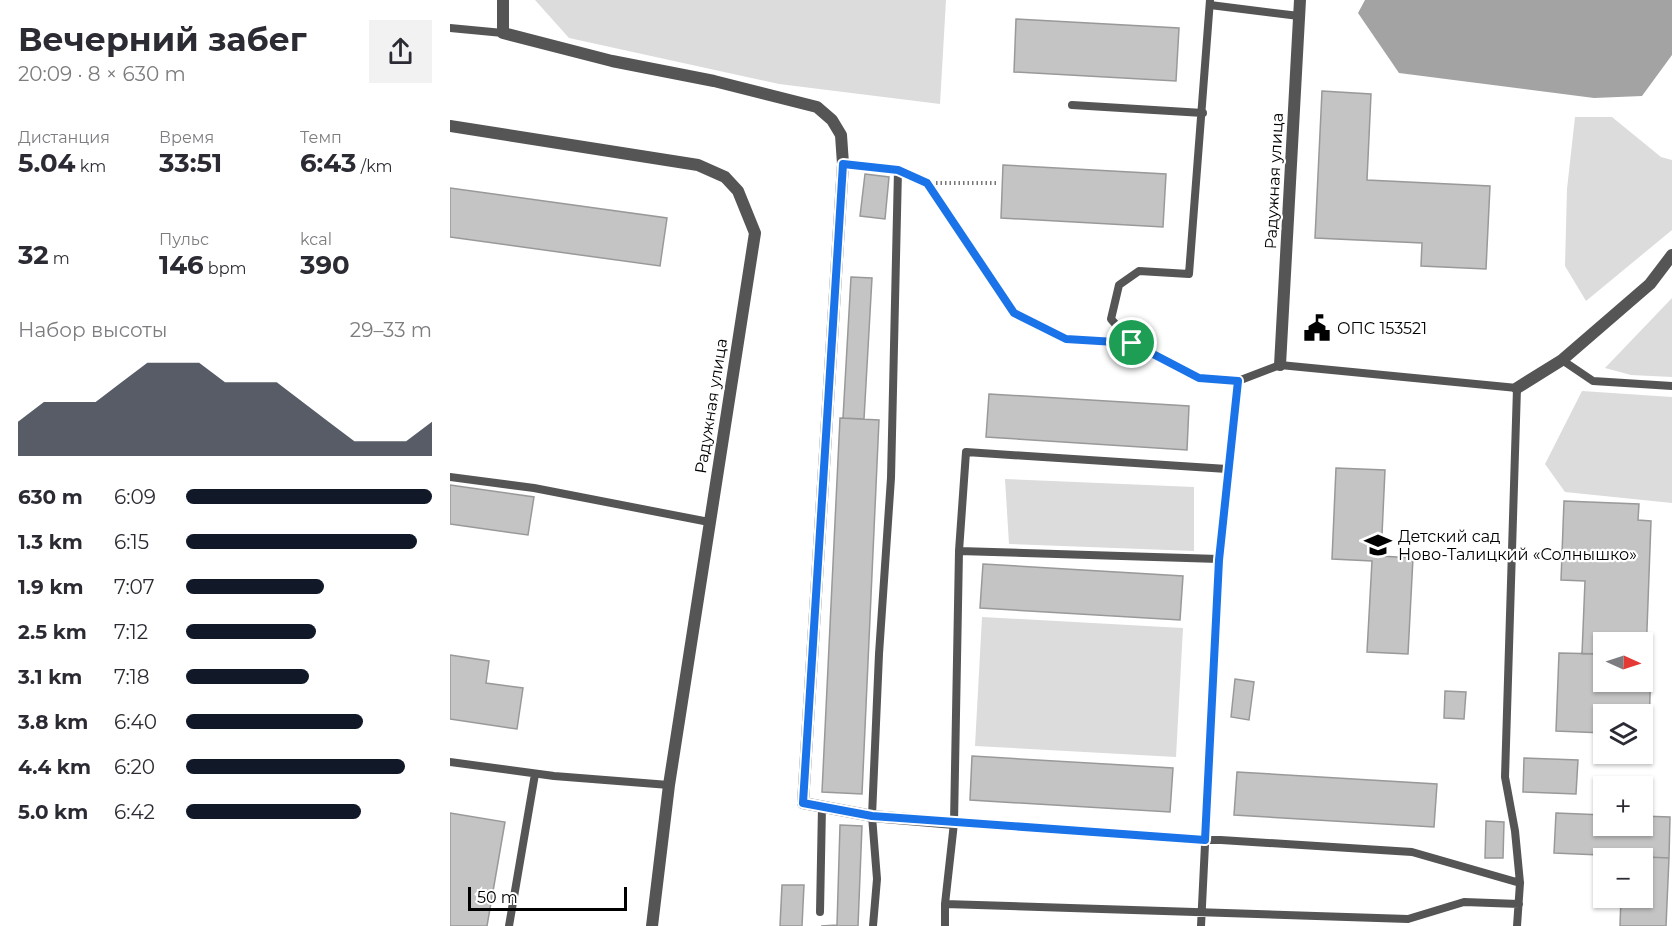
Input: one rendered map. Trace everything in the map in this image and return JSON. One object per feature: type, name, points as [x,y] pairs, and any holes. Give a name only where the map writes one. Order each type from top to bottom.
[{"type":"street","points":[[503,0],[503,33],[612,61],[714,81],[817,107],[832,120],[842,135],[843,164],[803,803],[872,816],[954,823]]},
{"type":"street","name":"Радужная улица","points":[[1280,365],[1300,0]]},
{"type":"street","name":"Радужная улица","points":[[450,126],[698,165],[725,177],[738,191],[755,233],[669,785],[652,926]]},
{"type":"street","points":[[1517,388],[1562,360],[1650,284],[1672,255]]},
{"type":"lane","points":[[1299,16],[1210,3],[1189,274],[1138,271],[1119,285],[1111,319],[1132,343],[1199,378],[1238,381],[1280,365],[1517,388],[1505,777],[1515,831],[1520,882],[1518,926]]},
{"type":"lane","points":[[450,28],[503,33]]},
{"type":"lane","points":[[1072,105],[1203,113]]},
{"type":"lane","points":[[873,926],[877,879],[872,816],[879,654],[891,478],[898,170]]},
{"type":"lane","points":[[1562,360],[1593,381],[1672,386]]},
{"type":"lane","points":[[1201,926],[1219,560],[1238,381]]},
{"type":"lane","points":[[945,926],[945,904],[954,823],[959,551],[966,452],[1227,469]]},
{"type":"lane","points":[[450,477],[534,488],[710,522]]},
{"type":"lane","points":[[959,551],[1219,560]]},
{"type":"lane","points":[[450,762],[535,774],[669,785]]},
{"type":"lane","points":[[509,926],[535,774]]},
{"type":"lane","points":[[820,912],[822,806]]},
{"type":"lane","points":[[954,823],[1412,852],[1520,882]]},
{"type":"lane","points":[[945,904],[1408,919],[1464,902],[1519,904]]},
{"type":"path","points":[[843,164],[898,170],[927,183],[998,183]]},
{"type":"path","points":[[927,183],[1014,313],[1066,339],[1132,343]]},
{"type":"shaded area","points":[[535,0],[946,0],[940,104],[779,84],[569,38]]},
{"type":"shaded area","points":[[1365,0],[1672,0],[1672,55],[1642,96],[1594,98],[1399,73],[1358,13]]},
{"type":"shaded area","points":[[1575,117],[1612,117],[1661,157],[1672,160],[1672,230],[1586,301],[1565,266],[1567,189]]},
{"type":"shaded area","points":[[1672,298],[1672,377],[1631,375],[1605,368]]},
{"type":"shaded area","points":[[1582,391],[1672,397],[1672,503],[1565,492],[1545,464]]},
{"type":"shaded area","points":[[1005,479],[1194,487],[1194,551],[1009,544]]},
{"type":"shaded area","points":[[982,617],[1183,628],[1176,757],[975,746]]},
{"type":"building","points":[[1016,19],[1179,28],[1176,81],[1014,72]]},
{"type":"building","points":[[1322,91],[1371,94],[1367,180],[1490,186],[1486,269],[1421,266],[1422,243],[1315,238]]},
{"type":"building","points":[[1003,165],[1166,174],[1163,227],[1001,218]]},
{"type":"building","points":[[865,174],[889,177],[885,219],[860,216]]},
{"type":"building","points":[[450,188],[667,218],[660,266],[450,237]]},
{"type":"building","points":[[851,277],[872,278],[864,419],[843,418]]},
{"type":"building","points":[[989,394],[1189,406],[1187,450],[986,437]]},
{"type":"building","points":[[840,418],[879,420],[862,794],[822,792]]},
{"type":"building","points":[[1336,468],[1385,470],[1381,556],[1413,558],[1408,654],[1367,652],[1372,561],[1332,559]]},
{"type":"building","points":[[450,485],[534,497],[528,535],[450,524]]},
{"type":"building","points":[[1564,501],[1639,504],[1638,520],[1651,521],[1647,632],[1593,632],[1593,654],[1582,654],[1585,581],[1561,580]]},
{"type":"building","points":[[983,564],[1183,576],[1180,620],[980,608]]},
{"type":"building","points":[[1559,653],[1593,654],[1593,692],[1650,692],[1650,704],[1593,704],[1593,733],[1556,731]]},
{"type":"building","points":[[450,655],[489,661],[486,683],[523,688],[517,729],[450,719]]},
{"type":"building","points":[[1235,679],[1254,682],[1249,720],[1231,717]]},
{"type":"building","points":[[1445,691],[1466,692],[1464,719],[1444,718]]},
{"type":"building","points":[[972,756],[1173,768],[1170,812],[970,800]]},
{"type":"building","points":[[1524,758],[1578,760],[1576,794],[1523,792]]},
{"type":"building","points":[[1237,772],[1437,784],[1434,827],[1234,815]]},
{"type":"building","points":[[450,813],[505,822],[487,926],[450,926]]},
{"type":"building","points":[[1556,813],[1593,815],[1593,836],[1653,836],[1653,816],[1670,817],[1669,858],[1653,857],[1653,848],[1593,848],[1593,855],[1554,853]]},
{"type":"building","points":[[1486,821],[1504,822],[1503,858],[1485,858]]},
{"type":"building","points":[[840,825],[862,826],[858,926],[821,926],[837,925]]},
{"type":"building","points":[[1653,857],[1669,858],[1666,926],[1620,926],[1621,908],[1653,908]]},
{"type":"building","points":[[782,885],[804,885],[802,926],[780,926]]},
{"type":"place","name":"ОПС 153521","points":[[1317,328]]},
{"type":"place","name":"Детский сад Ново-Талицкий «Солнышко»","points":[[1378,545]]},
{"type":"route","points":[[843,164],[898,170],[927,183],[1014,313],[1066,339],[1132,343],[1199,378],[1238,381],[1219,560],[1205,840],[872,816],[803,803],[843,164]]}]
